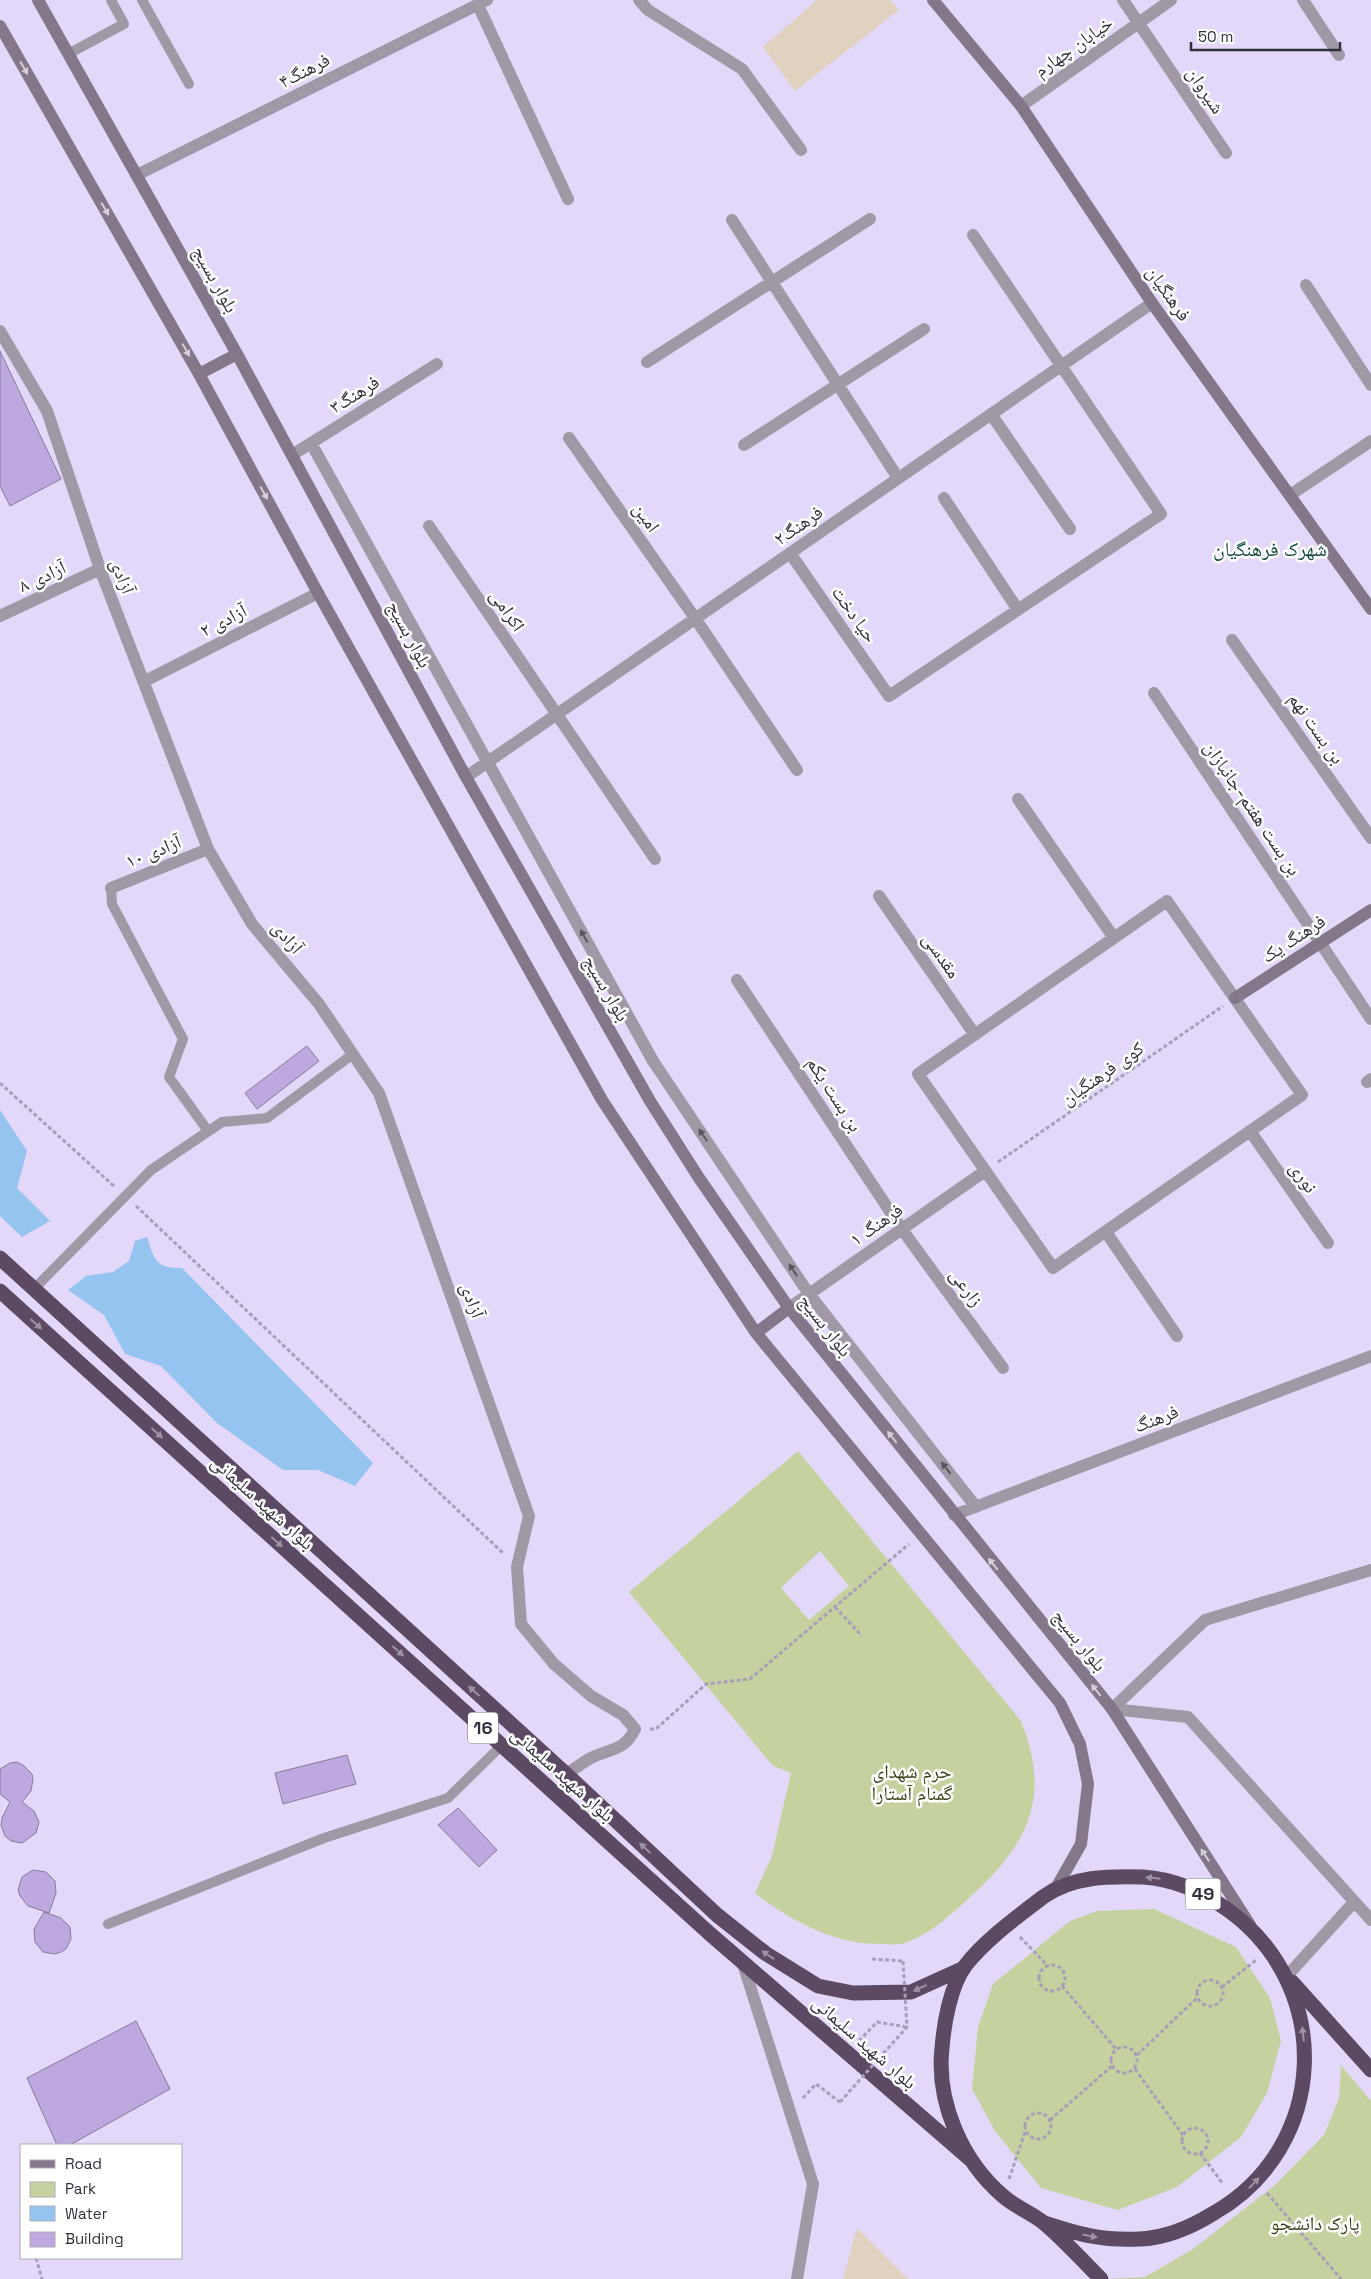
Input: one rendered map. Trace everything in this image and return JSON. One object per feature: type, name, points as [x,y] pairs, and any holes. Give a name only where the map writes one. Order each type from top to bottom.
[{"type":"highway","name":"بلوار شهید سلیمانی","points":[[0,1258],[566,1774],[717,1915],[764,1953],[818,1986],[854,1993],[911,1992],[964,1968]]},
{"type":"highway","name":"بلوار شهید سلیمانی","points":[[0,1291],[743,1964],[970,2159]]},
{"type":"highway","name":"49","points":[[1044,2223],[1092,2238],[1142,2239],[1192,2226],[1236,2201],[1257,2181],[1283,2146],[1299,2105],[1306,2061],[1301,2017],[1286,1976],[1270,1949],[1250,1925],[1208,1895],[1158,1878],[1107,1876],[1056,1888],[1007,1924],[964,1968],[945,2014],[940,2065],[948,2114],[970,2159],[1003,2196],[1044,2223],[1101,2279]]},
{"type":"highway","name":"49","points":[[1286,1976],[1371,2070]]},
{"type":"main road","name":"بلوار بسیج","points":[[38,0],[237,354],[466,777],[650,1100],[699,1178],[789,1308],[1112,1709],[1250,1925]]},
{"type":"main road","name":"فرهنگیان","points":[[933,0],[1021,106],[1152,303],[1371,609]]},
{"type":"main road","name":"49","points":[[0,26],[199,374],[318,593],[602,1100],[756,1333],[1060,1703],[1080,1744],[1088,1784],[1081,1844],[1056,1888]]},
{"type":"main road","points":[[199,374],[237,354]]},
{"type":"main road","name":"فرهنگ یک","points":[[1234,998],[1371,910]]},
{"type":"main road","points":[[756,1333],[789,1308]]},
{"type":"street","points":[[640,0],[648,10],[742,68],[801,150]]},
{"type":"street","name":"شیروان","points":[[1123,0],[1226,154]]},
{"type":"street","name":"خیابان چهارم","points":[[1021,106],[1171,0]]},
{"type":"street","points":[[1303,0],[1338,55]]},
{"type":"street","points":[[482,2],[568,199]]},
{"type":"street","name":"فرهنگ۴","points":[[137,174],[482,2]]},
{"type":"street","points":[[647,362],[870,219]]},
{"type":"street","points":[[732,220],[898,478]]},
{"type":"street","points":[[944,498],[1018,610],[1161,514],[972,235]]},
{"type":"street","points":[[1306,285],[1371,385]]},
{"type":"street","name":"فرهنگ۲","points":[[466,777],[1152,303]]},
{"type":"street","points":[[744,445],[924,329]]},
{"type":"street","name":"آزادی","points":[[0,331],[47,411],[100,569],[145,681],[208,849],[252,924],[319,1004],[379,1093],[529,1516],[517,1567],[521,1624],[554,1664],[591,1696],[623,1715],[635,1729]]},
{"type":"street","name":"فرهنگ۳","points":[[292,455],[437,364]]},
{"type":"street","points":[[991,414],[1070,529]]},
{"type":"street","name":"امین","points":[[569,438],[695,618],[797,770]]},
{"type":"street","points":[[1290,495],[1371,442]]},
{"type":"street","points":[[311,443],[489,762],[652,1061],[809,1294],[976,1507]]},
{"type":"street","name":"اکرامی","points":[[429,526],[655,859]]},
{"type":"street","name":"حیا دخت","points":[[790,553],[889,696],[1018,610]]},
{"type":"street","name":"آزادی ۸","points":[[0,616],[100,569]]},
{"type":"street","name":"آزادی ۲","points":[[145,681],[318,593]]},
{"type":"street","name":"بن بست نهم","points":[[1232,640],[1371,838]]},
{"type":"street","name":"بن بست هفتم-جانبازان","points":[[1154,693],[1371,1019]]},
{"type":"street","points":[[1018,799],[1114,938]]},
{"type":"street","name":"آزادی ۱۰","points":[[111,888],[208,849]]},
{"type":"street","name":"مقدسی","points":[[878,896],[975,1035]]},
{"type":"street","points":[[1168,901],[1302,1095],[1053,1268],[918,1074],[1114,938],[1168,901]]},
{"type":"street","name":"بن بست یکم","points":[[737,980],[901,1228]]},
{"type":"street","name":"نوری","points":[[1250,1131],[1328,1243]]},
{"type":"street","name":"فرهنگ ۱","points":[[789,1308],[985,1171]]},
{"type":"street","name":"زارعی","points":[[901,1228],[1003,1368]]},
{"type":"street","points":[[1106,1232],[1177,1336]]},
{"type":"street","name":"فرهنگ","points":[[954,1515],[1371,1356]]},
{"type":"street","points":[[1112,1709],[1205,1620],[1371,1570]]},
{"type":"street","points":[[1112,1709],[1188,1717],[1371,1920]]},
{"type":"street","points":[[566,1774],[592,1757],[618,1749],[629,1741],[635,1729]]},
{"type":"street","points":[[1286,1976],[1354,1902]]},
{"type":"street","points":[[743,1964],[813,2184],[797,2279]]},
{"type":"lane","points":[[68,54],[124,24],[111,0]]},
{"type":"lane","points":[[142,0],[189,84]]},
{"type":"lane","points":[[111,888],[112,904],[183,1039],[169,1077],[208,1131]]},
{"type":"lane","points":[[34,1289],[151,1170],[222,1122],[267,1118],[353,1054]]},
{"type":"lane","points":[[108,1924],[324,1838],[448,1798],[502,1745]]},
{"type":"path","name":"کوی فرهنگیان","points":[[985,1171],[1234,998]]},
{"type":"path","points":[[0,1083],[126,1196],[517,1567]]},
{"type":"path","points":[[635,1729],[656,1729],[706,1684],[750,1679],[921,1534]]},
{"type":"path","points":[[835,1607],[862,1636]]},
{"type":"path","points":[[1007,1924],[1047,1965]]},
{"type":"path","points":[[1222,1987],[1270,1949]]},
{"type":"path","points":[[816,2084],[840,2102],[907,2027],[903,1961],[872,1959]]},
{"type":"path","points":[[1047,1965],[1056,1965],[1062,1970],[1065,1978],[1062,1986],[1053,1992],[1044,1989],[1038,1981],[1040,1972],[1047,1965]]},
{"type":"path","points":[[1204,1980],[1215,1980],[1222,1987],[1223,1995],[1219,2003],[1211,2006],[1203,2004],[1197,1998],[1197,1988],[1204,1980]]},
{"type":"path","points":[[1062,1986],[1116,2049]]},
{"type":"path","points":[[1137,2055],[1197,1998]]},
{"type":"path","points":[[847,2053],[877,2022],[907,2027]]},
{"type":"path","points":[[1128,2047],[1137,2055],[1138,2062],[1135,2069],[1127,2074],[1118,2072],[1112,2066],[1111,2057],[1116,2049],[1128,2047]]},
{"type":"path","points":[[1050,2120],[1112,2066]]},
{"type":"path","points":[[1135,2069],[1183,2135]]},
{"type":"path","points":[[1003,2196],[1025,2132],[1025,2121],[1032,2114],[1042,2113],[1050,2120],[1051,2129],[1046,2136],[1039,2139],[1031,2138],[1025,2132]]},
{"type":"path","points":[[1197,2128],[1205,2132],[1208,2139],[1206,2148],[1200,2153],[1189,2153],[1182,2145],[1183,2135],[1189,2129],[1197,2128]]},
{"type":"path","points":[[1200,2153],[1236,2201]]},
{"type":"path","points":[[1257,2181],[1341,2279]]},
{"type":"path","points":[[36,2259],[42,2279]]},
{"type":"shaded area","points":[[817,0],[890,0],[899,10],[795,91],[763,47]]},
{"type":"shaded area","points":[[857,2228],[908,2279],[843,2279]]},
{"type":"green space","name":"حرم شهدای گمنام آستارا","points":[[798,1451],[1021,1721],[1030,1749],[1034,1775],[1034,1799],[1028,1820],[1018,1841],[988,1880],[967,1900],[937,1926],[911,1941],[894,1944],[847,1940],[814,1929],[783,1913],[755,1893],[772,1856],[791,1773],[773,1766],[629,1592]],"holes":[[[820,1551],[849,1586],[809,1620],[781,1588]]]},
{"type":"green space","points":[[1154,1909],[1236,1947],[1270,1998],[1281,2041],[1267,2093],[1241,2137],[1177,2187],[1118,2210],[1041,2188],[995,2131],[972,2089],[978,2027],[993,1984],[1070,1921],[1097,1911]]},
{"type":"green space","name":"پارک دانشجو","points":[[1341,2065],[1371,2101],[1371,2279],[1107,2279],[1145,2277],[1193,2249],[1276,2184],[1324,2135],[1339,2098]]},
{"type":"water","points":[[0,1110],[27,1151],[17,1188],[50,1221],[22,1237],[0,1216]]},
{"type":"water","points":[[147,1237],[157,1261],[167,1267],[182,1268],[373,1463],[355,1486],[318,1470],[283,1470],[217,1423],[161,1366],[125,1354],[104,1315],[68,1290],[86,1276],[113,1272],[129,1261],[135,1241]]},
{"type":"building","points":[[0,351],[61,479],[10,506],[0,486]]},
{"type":"building","points":[[307,1046],[319,1061],[257,1109],[245,1093]]},
{"type":"building","points":[[347,1755],[356,1784],[283,1804],[275,1773]]},
{"type":"building","points":[[17,1762],[32,1774],[31,1791],[22,1802],[34,1811],[39,1822],[36,1833],[22,1843],[11,1841],[5,1836],[1,1825],[2,1818],[10,1802],[0,1794],[0,1769],[10,1763]]},
{"type":"building","points":[[458,1808],[497,1850],[479,1867],[438,1825]]},
{"type":"building","points":[[33,1870],[46,1872],[55,1881],[56,1893],[49,1913],[28,1906],[20,1896],[18,1890],[22,1877]]},
{"type":"building","points":[[44,1912],[61,1918],[70,1927],[71,1939],[66,1949],[61,1952],[55,1954],[43,1952],[35,1942],[34,1929]]},
{"type":"building","points":[[136,2021],[170,2089],[72,2144],[57,2144],[27,2078]]},
{"type":"district","name":"شهرک فرهنگیان","points":[[1270,549]]}]
